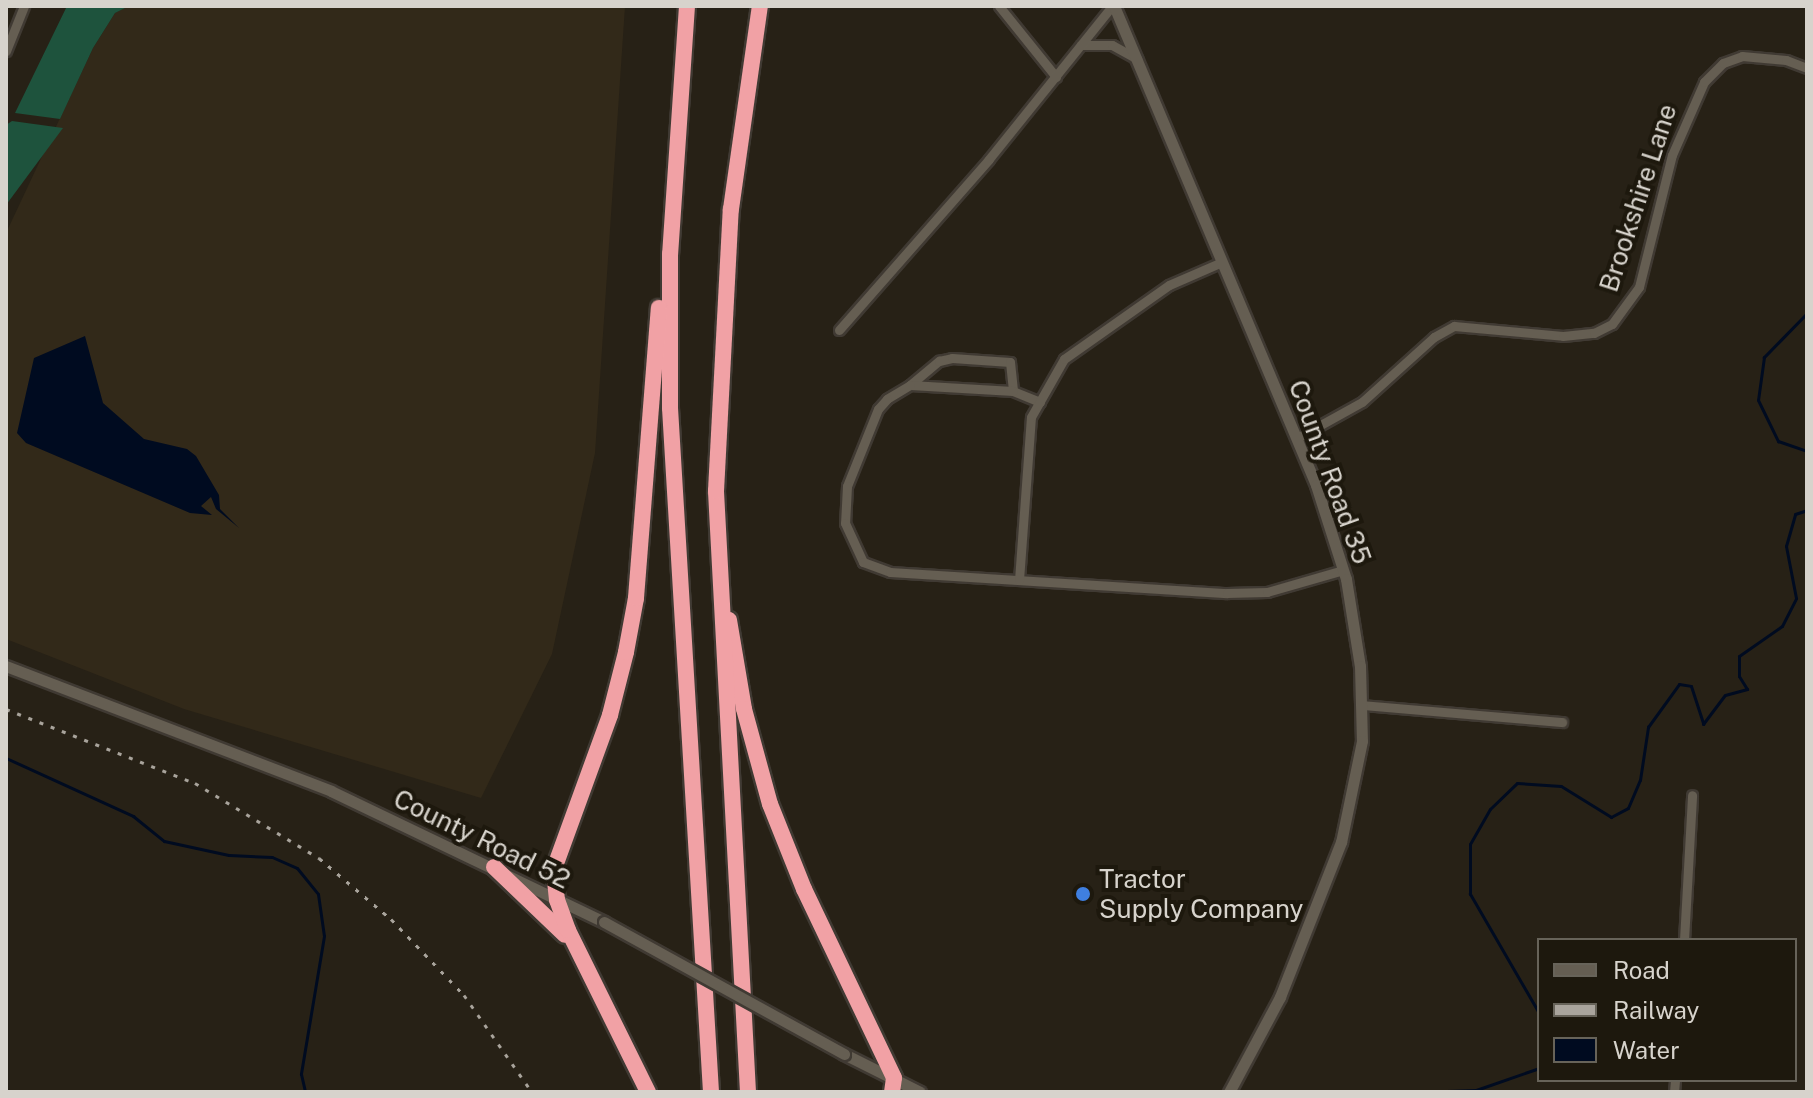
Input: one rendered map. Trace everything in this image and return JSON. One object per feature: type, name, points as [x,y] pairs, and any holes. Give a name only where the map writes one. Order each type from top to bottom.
[{"type":"highway","points":[[648,1092],[578,951],[557,900],[554,869],[610,715],[636,598],[687,6]]},
{"type":"highway","points":[[748,1092],[716,491],[731,209],[760,6]]},
{"type":"highway","points":[[676,120],[670,408],[711,1092]]},
{"type":"highway","points":[[716,491],[730,634],[760,772],[792,862],[893,1085]]},
{"type":"highway","points":[[494,867],[538,905],[578,951]]},
{"type":"street","points":[[6,51],[24,6]]},
{"type":"street","points":[[999,6],[1056,77]]},
{"type":"street","points":[[839,330],[1113,6]]},
{"type":"street","name":"County Road 35","points":[[1113,6],[1297,438],[1343,570],[1355,622],[1362,705],[1354,795],[1333,867],[1280,997],[1229,1092]]},
{"type":"street","points":[[1081,45],[1112,45],[1137,59]]},
{"type":"street","name":"Brookshire Lane","points":[[1297,438],[1362,402],[1434,337],[1454,326],[1563,336],[1594,333],[1612,324],[1639,287],[1672,155],[1704,82],[1723,63],[1742,56],[1786,60],[1807,68]]},
{"type":"street","points":[[1019,580],[1031,417],[1064,359],[1116,318],[1169,285],[1222,262]]},
{"type":"street","points":[[1013,391],[1010,362],[952,358],[939,361],[878,409],[854,466],[845,523],[852,546],[863,562],[878,570],[1267,592],[1343,570]]},
{"type":"street","points":[[910,385],[1013,391],[1040,402]]},
{"type":"street","name":"County Road 52","points":[[6,666],[331,791],[604,922],[844,1054],[893,1085],[920,1092]]},
{"type":"street","points":[[1362,705],[1562,722]]},
{"type":"street","points":[[1684,938],[1692,795]]},
{"type":"shaded area","points":[[129,6],[625,6],[595,453],[552,654],[481,798],[184,709],[6,639],[6,233],[93,48],[115,13]]},
{"type":"green space","points":[[67,6],[129,6],[115,13],[93,48],[60,119],[15,113]]},
{"type":"green space","points":[[12,121],[63,128],[6,205],[6,125]]},
{"type":"water","points":[[85,336],[103,403],[144,439],[187,449],[196,456],[219,495],[220,509],[239,528],[216,509],[211,497],[201,506],[212,515],[190,513],[26,443],[17,433],[34,358]]},
{"type":"waterway","points":[[1807,313],[1764,357],[1758,400],[1778,441],[1807,451]]},
{"type":"waterway","points":[[1537,1010],[1470,894],[1470,844],[1490,809],[1517,783],[1561,786],[1611,817],[1628,808],[1640,780],[1648,727],[1679,684],[1691,686],[1703,724],[1725,695],[1747,689],[1739,676],[1739,656],[1782,626],[1796,598],[1786,546],[1795,514],[1807,510]]},
{"type":"waterway","points":[[6,758],[133,816],[164,841],[229,855],[272,857],[297,868],[318,894],[324,936],[301,1074],[305,1092]]},
{"type":"waterway","points":[[1417,1092],[1476,1090],[1537,1069]]},
{"type":"railway","points":[[6,709],[195,783],[319,858],[391,919],[464,995],[532,1092]]},
{"type":"place","name":"Tractor Supply Company","points":[[1083,894]]}]
